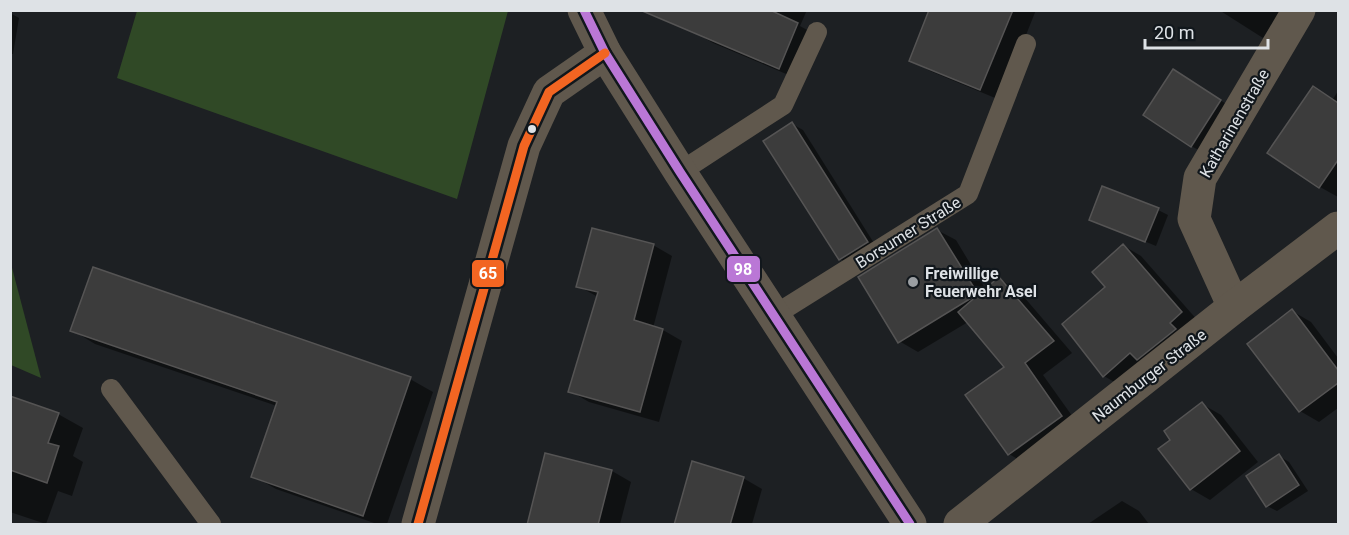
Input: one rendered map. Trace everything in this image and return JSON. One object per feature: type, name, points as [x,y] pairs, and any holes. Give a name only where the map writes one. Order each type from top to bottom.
[{"type":"street","points":[[584,10],[605,53],[680,172],[910,525]]},
{"type":"street","name":"Katharinenstraße","points":[[1234,307],[1194,219],[1200,178],[1299,10]]},
{"type":"street","points":[[418,525],[524,146],[549,92],[605,53]]},
{"type":"street","name":"Naumburger Straße","points":[[960,525],[1234,307],[1338,228]]},
{"type":"lane","points":[[680,172],[783,105],[817,32]]},
{"type":"lane","name":"Borsumer Straße","points":[[773,316],[968,194],[1026,44]]},
{"type":"lane","points":[[111,389],[211,525]]},
{"type":"green space","points":[[137,10],[508,11],[457,199],[117,78]]},
{"type":"green space","points":[[11,264],[41,378],[11,365]]},
{"type":"building","points":[[640,10],[770,10],[798,23],[779,69]]},
{"type":"building","points":[[929,10],[1013,10],[980,90],[909,61]]},
{"type":"building","points":[[1173,69],[1221,100],[1191,147],[1143,115]]},
{"type":"building","points":[[1313,86],[1338,103],[1338,160],[1319,188],[1267,153]]},
{"type":"building","points":[[792,122],[868,242],[839,260],[763,141]]},
{"type":"building","points":[[1102,186],[1159,208],[1145,242],[1089,220]]},
{"type":"building","points":[[592,228],[654,244],[634,320],[663,329],[640,412],[568,392],[598,292],[576,287]]},
{"type":"building","points":[[937,228],[978,294],[898,343],[858,277]]},
{"type":"building","points":[[1123,244],[1182,312],[1170,323],[1176,329],[1137,360],[1130,353],[1103,377],[1062,324],[1105,287],[1092,272]]},
{"type":"building","points":[[93,267],[411,377],[363,516],[251,477],[277,402],[70,331]]},
{"type":"building","points":[[999,277],[1054,341],[1025,363],[1062,416],[1008,455],[965,395],[1004,367],[958,312]]},
{"type":"building","points":[[1292,309],[1338,370],[1338,383],[1299,412],[1247,344]]},
{"type":"building","points":[[10,396],[59,413],[48,443],[59,446],[47,483],[10,470]]},
{"type":"building","points":[[1202,402],[1240,451],[1190,490],[1158,449],[1170,440],[1164,431]]},
{"type":"building","points":[[545,453],[612,470],[598,525],[527,525]]},
{"type":"building","points":[[1279,454],[1299,485],[1266,507],[1246,476]]},
{"type":"building","points":[[692,461],[744,477],[730,525],[674,525]]},
{"type":"transit line","name":"98","points":[[584,10],[605,53],[680,172],[910,524]]},
{"type":"transit line","name":"65","points":[[418,524],[524,146],[549,92],[605,53]]},
{"type":"place","name":"Freiwillige Feuerwehr Asel","points":[[913,282]]}]
